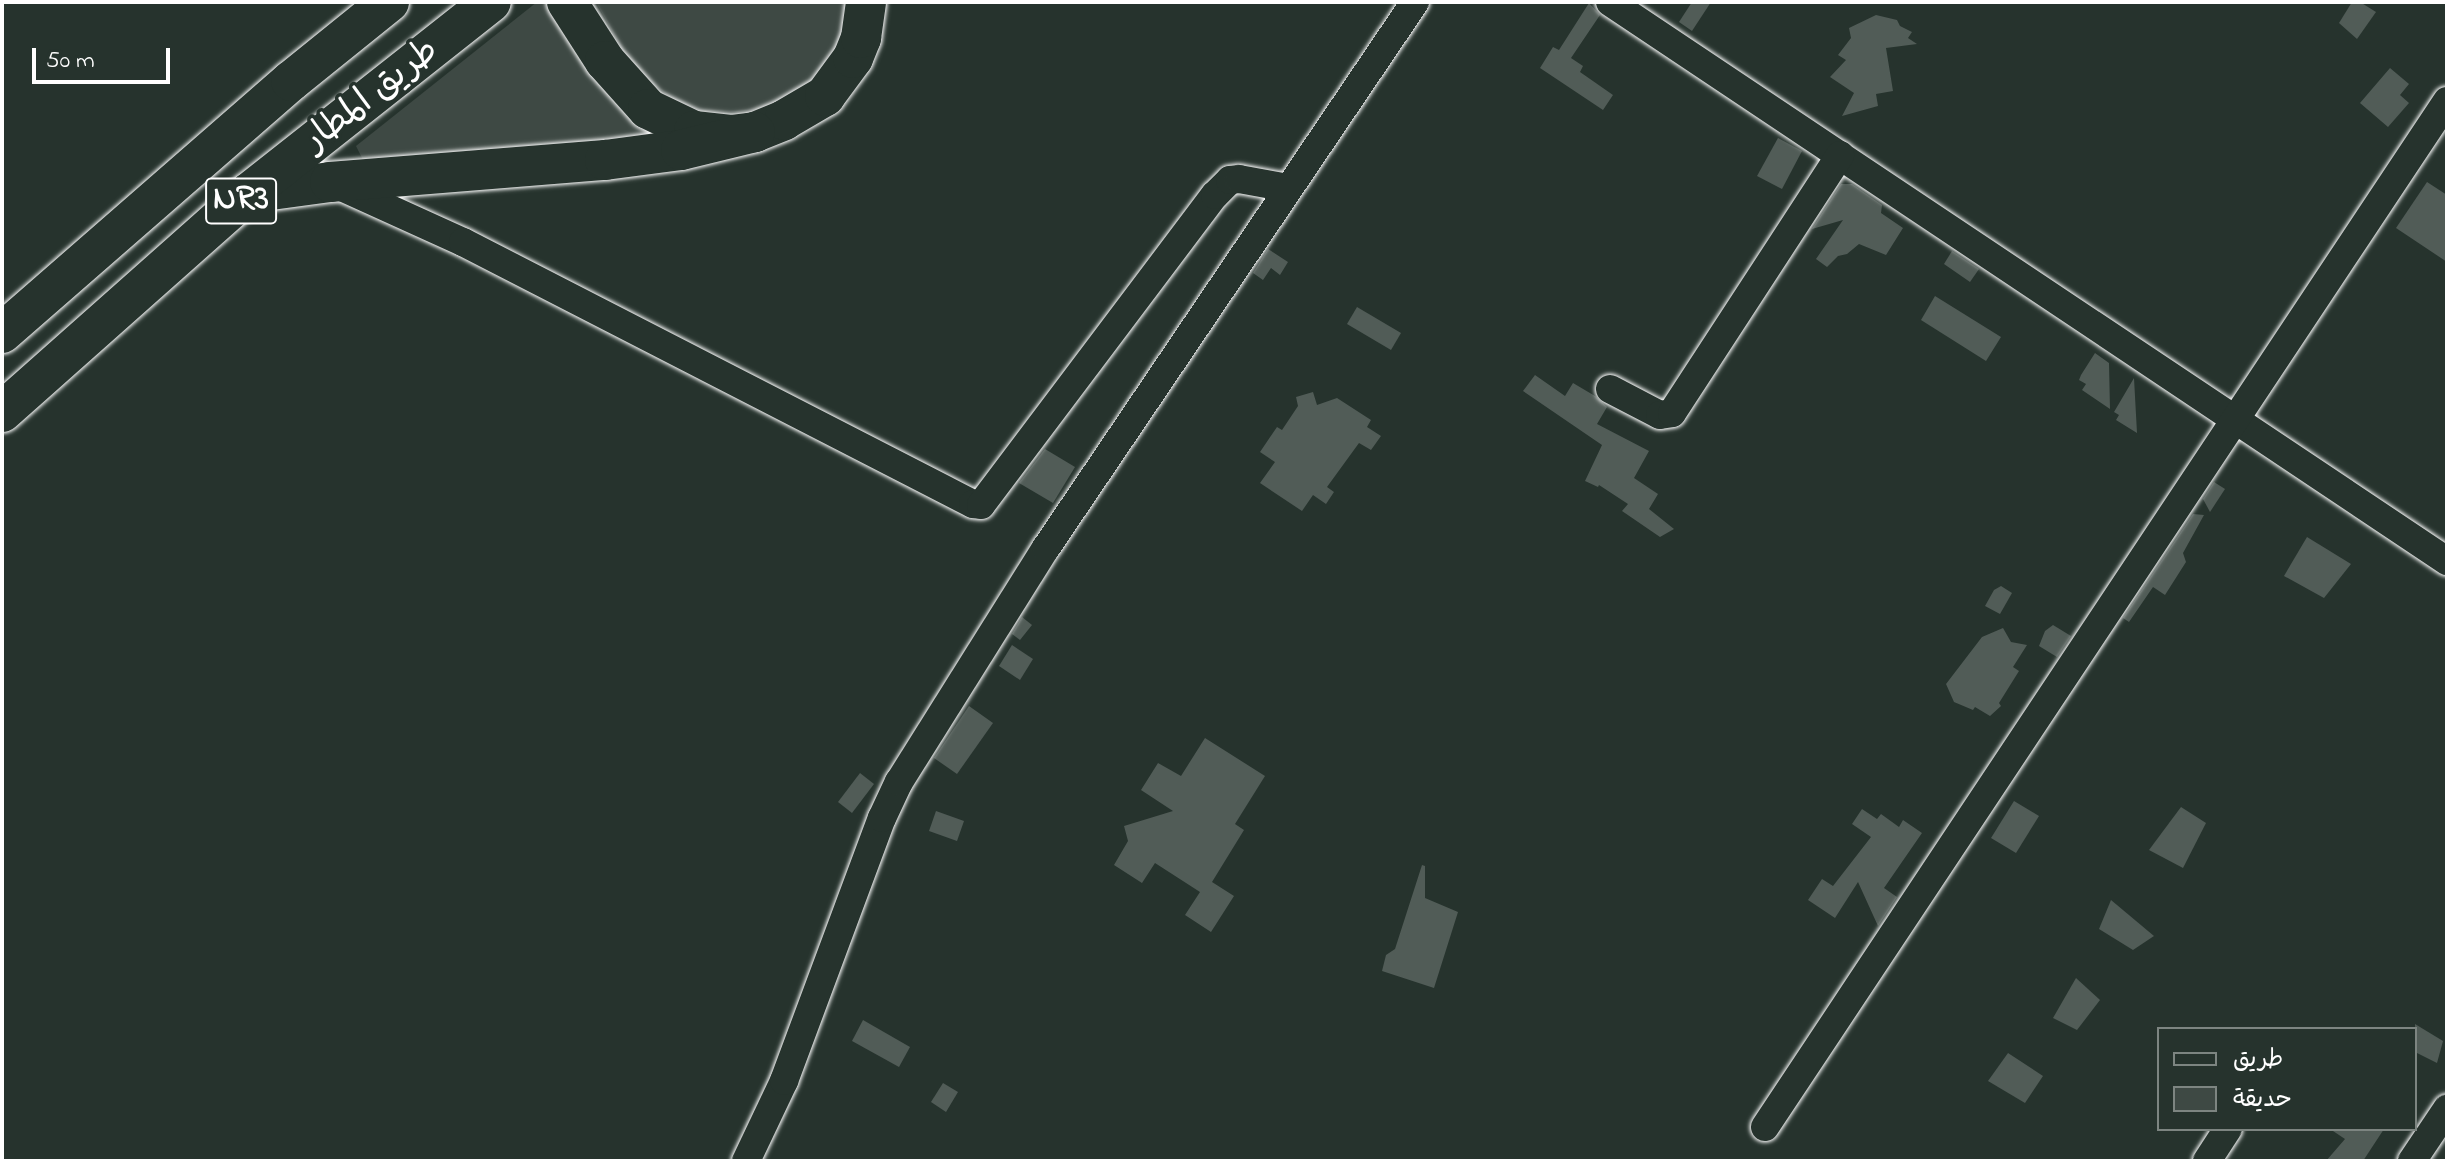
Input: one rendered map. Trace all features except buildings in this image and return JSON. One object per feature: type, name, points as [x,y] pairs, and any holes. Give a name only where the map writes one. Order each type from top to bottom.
[{"type":"highway","points":[[291,81],[356,2]]},
{"type":"highway","name":"طريق المطار","points":[[2,333],[291,81],[389,2]]},
{"type":"highway","name":"طريق المطار","points":[[2,412],[249,193],[491,2]]},
{"type":"highway","points":[[249,193],[330,182],[605,160],[681,150],[755,132],[806,109],[841,78],[861,38],[866,2]]},
{"type":"highway","points":[[572,10],[605,61],[648,109],[694,131],[731,135],[755,132]]},
{"type":"street","points":[[746,1161],[784,1081],[882,818],[899,782],[1046,548],[1415,2]]},
{"type":"street","points":[[1610,2],[2447,561]]},
{"type":"street","points":[[1765,1127],[2447,101]]},
{"type":"street","points":[[1610,389],[1660,415],[1672,413],[1840,155]]},
{"type":"street","points":[[330,182],[463,242],[959,498],[981,505],[1215,195],[1230,180],[1239,179],[1288,188]]},
{"type":"street","points":[[2412,1161],[2447,1109]]},
{"type":"street","points":[[2207,1161],[2227,1131]]},
{"type":"green space","points":[[537,2],[551,2],[669,140],[366,166],[356,146]]},
{"type":"green space","points":[[596,2],[853,2],[842,45],[805,89],[773,107],[738,112],[702,111],[673,99],[645,78],[622,49]]}]
